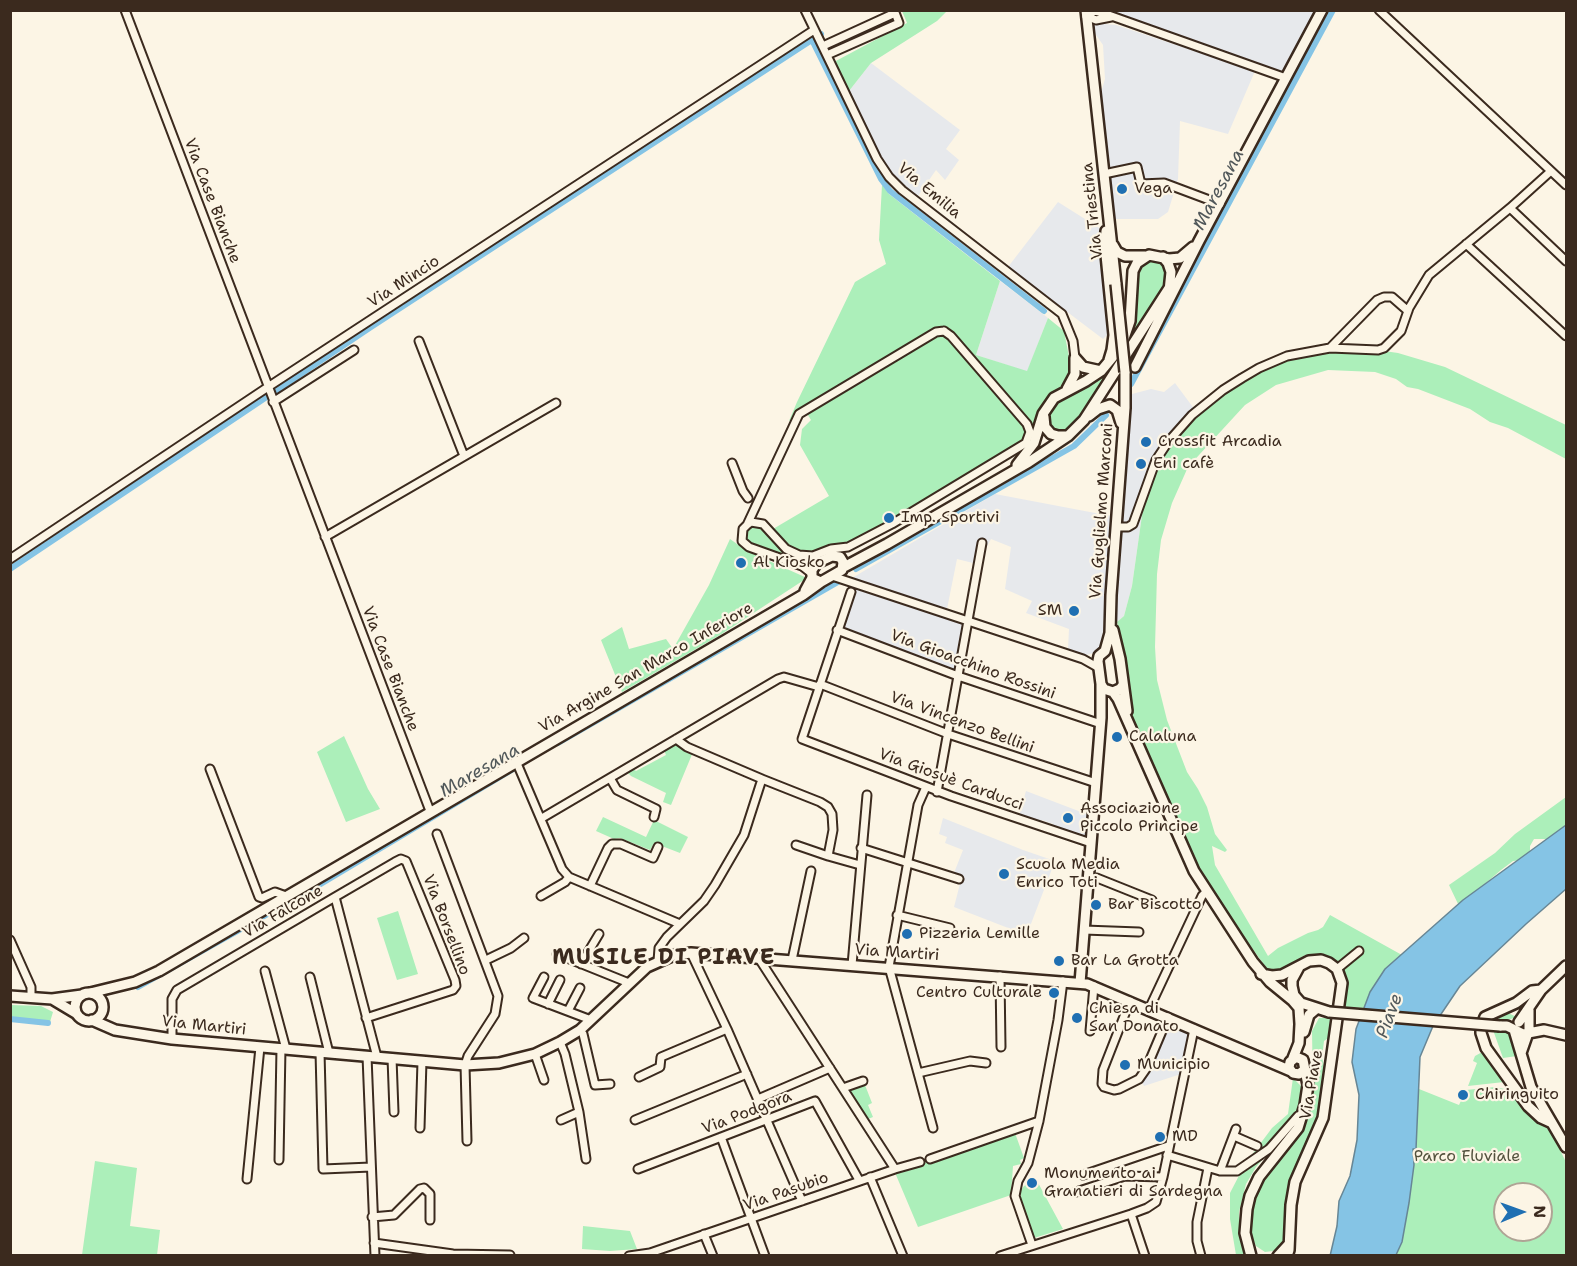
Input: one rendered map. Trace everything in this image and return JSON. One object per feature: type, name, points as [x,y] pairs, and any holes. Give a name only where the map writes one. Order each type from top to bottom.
[{"type":"street","name":"Via Case Bianche","points":[[125,10],[430,811]]},
{"type":"street","name":"Via Emilia","points":[[805,10],[872,149],[889,177],[902,190],[1062,314],[1073,341],[1075,358]]},
{"type":"street","points":[[1084,420],[1171,288],[1199,241],[1322,10]]},
{"type":"street","points":[[1379,10],[1566,185]]},
{"type":"street","points":[[823,46],[894,12],[899,23],[827,54]]},
{"type":"street","points":[[1086,13],[1096,20],[1111,17],[1286,78]]},
{"type":"street","name":"Via Triestina","points":[[1086,13],[1125,372],[1125,408]]},
{"type":"street","name":"Via Mincio","points":[[10,559],[271,394],[817,35]]},
{"type":"street","points":[[1104,174],[1137,167],[1141,184],[1164,183],[1220,204]]},
{"type":"street","points":[[1116,527],[1133,524],[1156,460],[1168,442],[1192,415],[1223,390],[1259,368],[1287,356],[1330,348],[1378,350],[1384,348],[1401,331],[1408,311],[1429,275],[1551,171]]},
{"type":"street","points":[[1104,368],[1112,350],[1114,335],[1105,245],[1107,198]]},
{"type":"street","points":[[1510,208],[1566,261]]},
{"type":"street","points":[[1112,243],[1118,252],[1125,256],[1153,254],[1180,258],[1199,241]]},
{"type":"street","points":[[1466,244],[1566,336]]},
{"type":"street","points":[[1008,473],[1034,443],[1043,414],[1054,398],[1086,381],[1104,368],[1117,353],[1126,337],[1131,321],[1133,271],[1137,264],[1147,256]]},
{"type":"street","points":[[1126,393],[1140,351],[1171,288],[1170,267],[1163,257]]},
{"type":"street","points":[[1330,348],[1377,300],[1392,297],[1408,311]]},
{"type":"street","points":[[747,525],[758,522],[767,528],[786,549],[799,555],[813,556],[831,549],[855,545],[1021,448],[1029,438],[1029,427],[951,336],[944,331],[940,331],[799,414],[747,525],[742,537],[746,545],[802,566],[815,577],[832,576],[852,582],[1083,659],[1099,668]]},
{"type":"street","points":[[419,341],[464,456]]},
{"type":"street","points":[[271,394],[354,350]]},
{"type":"street","points":[[1075,358],[1083,367],[1104,368]]},
{"type":"street","points":[[1065,392],[1074,378],[1075,358]]},
{"type":"street","points":[[325,537],[556,403]]},
{"type":"street","points":[[832,576],[1047,451],[1098,409],[1110,405],[1120,414],[1122,443]]},
{"type":"street","name":"Via Guglielmo Marconi","points":[[1101,684],[1099,668],[1109,636],[1125,408]]},
{"type":"street","points":[[1043,414],[1045,427],[1050,434],[1068,436]]},
{"type":"street","points":[[732,463],[748,498]]},
{"type":"street","points":[[937,792],[982,543]]},
{"type":"street","points":[[784,559],[817,563],[832,556],[840,557],[881,548]]},
{"type":"street","points":[[840,557],[846,578],[852,582]]},
{"type":"street","name":"Via Argine San Marco Inferiore","points":[[52,999],[118,987],[159,971],[803,595],[815,577],[817,563]]},
{"type":"street","points":[[820,686],[850,592]]},
{"type":"street","name":"Via Guglielmo Marconi","points":[[1110,616],[1119,655],[1130,725]]},
{"type":"street","name":"Via Gioacchino Rossini","points":[[837,630],[958,676],[1101,724]]},
{"type":"street","points":[[1083,659],[1113,650],[1119,655]]},
{"type":"street","name":"Via Vincenzo Bellini","points":[[542,818],[782,677],[820,686],[948,734],[1096,783]]},
{"type":"street","points":[[1101,684],[1106,690],[1113,692],[1130,725],[1194,871],[1206,892],[1261,974],[1277,989],[1292,1000],[1329,1012],[1510,1026],[1520,1033],[1528,1028],[1566,1035]]},
{"type":"street","points":[[1080,983],[1101,724],[1101,684]]},
{"type":"street","points":[[1102,704],[1105,696],[1120,689],[1123,685]]},
{"type":"street","name":"Via Giosuè Carducci","points":[[820,686],[802,739],[937,792],[1091,843]]},
{"type":"street","points":[[676,739],[687,747],[828,807],[833,830],[828,856]]},
{"type":"street","points":[[517,762],[562,869],[569,877],[680,924]]},
{"type":"street","name":"Via Argine San Marco Inferiore","points":[[210,769],[258,897],[262,898],[275,892],[286,896]]},
{"type":"street","points":[[610,778],[617,790],[656,809],[654,817]]},
{"type":"street","points":[[662,959],[657,954],[667,937],[704,901],[744,835],[762,779]]},
{"type":"street","points":[[926,787],[918,805],[889,967],[933,1128]]},
{"type":"street","points":[[852,964],[867,795]]},
{"type":"street","points":[[437,834],[497,991],[498,1006],[495,1014],[468,1056],[465,1065],[467,1141]]},
{"type":"street","points":[[590,886],[612,844],[621,844],[653,858],[658,847]]},
{"type":"street","points":[[796,845],[860,865]]},
{"type":"street","points":[[861,848],[958,879]]},
{"type":"street","name":"Via Borsellino","points":[[334,897],[394,862],[406,861],[456,983],[453,990],[366,1018]]},
{"type":"street","points":[[792,960],[811,871]]},
{"type":"street","points":[[541,896],[565,882],[569,877]]},
{"type":"street","points":[[1089,878],[1097,878],[1152,900]]},
{"type":"street","points":[[1149,1009],[1202,896],[1206,892]]},
{"type":"street","name":"Via Falcone","points":[[172,1039],[172,999],[177,990],[334,897],[377,1057]]},
{"type":"street","points":[[897,915],[950,928]]},
{"type":"street","points":[[1084,930],[1139,932]]},
{"type":"street","points":[[581,964],[598,934]]},
{"type":"street","points":[[486,960],[511,948],[524,938]]},
{"type":"street","points":[[10,940],[31,987],[32,997]]},
{"type":"street","points":[[1261,974],[1282,975],[1309,961],[1321,960],[1337,969],[1359,951]]},
{"type":"street","points":[[695,953],[697,966],[802,1201]]},
{"type":"street","name":"Via Martiri","points":[[92,1020],[120,1030],[172,1039],[465,1065],[507,1062],[535,1054],[580,1030],[629,983],[662,959],[695,953],[762,961],[792,960],[852,964],[1080,983],[1130,1000],[1271,1063],[1296,1066]]},
{"type":"street","points":[[557,954],[629,983]]},
{"type":"street","points":[[762,961],[895,1168]]},
{"type":"street","points":[[1300,966],[1294,975],[1292,986],[1294,995],[1302,1004]]},
{"type":"street","points":[[1552,1123],[1541,1118],[1528,1106],[1486,1048],[1481,1033],[1485,1017],[1537,993],[1566,966]]},
{"type":"street","name":"Via Piave","points":[[1287,1256],[1295,1182],[1323,1118],[1341,989],[1337,969]]},
{"type":"street","points":[[265,971],[283,1049],[279,1160]]},
{"type":"street","points":[[1000,976],[1001,1047]]},
{"type":"street","points":[[310,977],[324,1052],[323,1169],[371,1167]]},
{"type":"street","points":[[544,977],[533,998],[591,1020]]},
{"type":"street","points":[[548,1004],[560,980]]},
{"type":"street","points":[[1032,1245],[1015,1196],[1018,1181],[1028,1163],[1039,1121],[1063,981]]},
{"type":"street","points":[[1090,1031],[1094,986]]},
{"type":"street","points":[[10,996],[52,999],[84,1020],[92,1020],[98,1017],[102,1007],[118,987]]},
{"type":"street","points":[[568,1011],[580,988]]},
{"type":"street","points":[[1521,1053],[1528,1028],[1529,1010],[1537,993]]},
{"type":"street","points":[[77,1014],[76,1005],[86,994],[98,997],[110,1023],[120,1030]]},
{"type":"street","points":[[1130,1000],[1103,1070],[1102,1084],[1104,1087],[1119,1089],[1139,1079],[1146,1069],[1168,1017]]},
{"type":"street","name":"Via Piave","points":[[1251,1256],[1245,1221],[1250,1196],[1267,1166],[1298,1128],[1307,1094],[1296,1066],[1300,1024],[1299,1008],[1292,1000]]},
{"type":"street","name":"Via Piave","points":[[1296,1066],[1305,1024],[1310,1013],[1316,1009]]},
{"type":"street","points":[[1510,1026],[1529,1010]]},
{"type":"street","points":[[1510,1026],[1531,1087],[1566,1147]]},
{"type":"street","points":[[639,1077],[660,1068],[661,1057],[727,1029]]},
{"type":"street","points":[[1000,1256],[1023,1252],[1032,1245],[1131,1214],[1156,1202],[1194,1029]]},
{"type":"street","points":[[580,1030],[583,1034],[595,1085],[610,1084]]},
{"type":"street","points":[[560,1042],[579,1112],[586,1159]]},
{"type":"street","points":[[247,1179],[260,1047]]},
{"type":"street","points":[[535,1054],[544,1080]]},
{"type":"street","points":[[366,1056],[375,1256]]},
{"type":"street","points":[[392,1058],[394,1112]]},
{"type":"street","points":[[420,1128],[422,1061]]},
{"type":"street","points":[[918,1073],[970,1061],[986,1063]]},
{"type":"street","points":[[758,1099],[830,1068]]},
{"type":"street","points":[[635,1120],[747,1074]]},
{"type":"street","points":[[843,1088],[863,1081]]},
{"type":"street","name":"Via Podgora","points":[[638,1169],[815,1101],[860,1180]]},
{"type":"street","points":[[561,1120],[579,1112]]},
{"type":"street","points":[[1167,1155],[1220,1171],[1237,1171],[1269,1149],[1298,1116]]},
{"type":"street","points":[[930,1159],[1039,1121]]},
{"type":"street","points":[[1220,1171],[1235,1132],[1257,1146]]},
{"type":"street","points":[[721,1137],[765,1256]]},
{"type":"street","points":[[1083,1175],[1168,1146]]},
{"type":"street","name":"Via Pasubio","points":[[629,1256],[650,1252],[895,1168],[920,1162]]},
{"type":"street","points":[[1201,1256],[1197,1241],[1197,1221],[1208,1168]]},
{"type":"street","points":[[1076,1192],[1125,1176],[1163,1177]]},
{"type":"street","points":[[870,1177],[903,1256]]},
{"type":"street","points":[[372,1217],[394,1215],[420,1189],[424,1188],[430,1194],[430,1220]]},
{"type":"street","points":[[1131,1214],[1145,1256]]},
{"type":"street","points":[[704,1234],[713,1256]]},
{"type":"street","points":[[1247,1241],[1259,1256]]},
{"type":"street","points":[[1278,1256],[1290,1242]]},
{"type":"street","points":[[374,1243],[453,1254],[510,1255]]},
{"type":"shaded area","points":[[1092,11],[1315,11],[1282,72],[1118,17],[1093,15]]},
{"type":"shaded area","points":[[1093,23],[1116,25],[1255,71],[1228,134],[1180,121],[1178,179],[1168,212],[1158,219],[1115,219],[1101,93],[1105,79],[1103,45],[1094,32]]},
{"type":"shaded area","points":[[871,63],[960,130],[946,149],[959,160],[945,180],[936,170],[918,196],[890,175],[849,91]]},
{"type":"shaded area","points":[[1058,202],[1104,231],[1115,327],[1103,339],[1008,267]]},
{"type":"shaded area","points":[[1000,281],[1048,318],[1027,372],[976,355]]},
{"type":"shaded area","points":[[1175,383],[1195,410],[1145,494],[1132,586],[1124,616],[1117,622],[1115,599],[1132,394],[1151,389],[1164,392]]},
{"type":"shaded area","points":[[995,494],[1111,516],[1102,645],[1094,653],[1086,655],[1068,649],[1069,629],[1026,613],[1032,601],[1005,589],[1011,547],[991,539],[977,564],[957,559],[947,609],[852,578]]},
{"type":"shaded area","points":[[857,587],[965,622],[956,676],[842,632]]},
{"type":"shaded area","points":[[1026,791],[1089,815],[1086,836],[1053,828],[1053,824],[1042,820],[1040,823],[1019,816]]},
{"type":"shaded area","name":"Scuola Media Enrico Toti","points":[[943,818],[1055,861],[1029,929],[1021,933],[954,907],[962,876],[954,873],[963,850],[945,843],[947,837],[939,834]]},
{"type":"shaded area","points":[[1168,1023],[1189,1032],[1181,1074],[1144,1086],[1142,1082]]},
{"type":"green space","points":[[902,11],[947,11],[937,21],[871,63],[849,91],[834,62],[907,23]]},
{"type":"green space","points":[[816,33],[817,35],[273,389],[273,387]]},
{"type":"green space","points":[[882,185],[889,194],[1000,281],[976,355],[1027,371],[1048,318],[1064,331],[1070,362],[1068,377],[1062,387],[1042,406],[1036,429],[1021,444],[893,519],[890,514],[885,517],[887,522],[854,543],[814,554],[798,552],[786,547],[773,529],[829,496],[800,445],[802,429],[811,420],[806,412],[789,421],[855,282],[886,264],[879,240]]},
{"type":"green space","points":[[1149,258],[1165,263],[1168,282],[1112,370],[1109,367],[1126,345],[1137,267]]},
{"type":"green space","points":[[1356,347],[1398,353],[1445,367],[1566,425],[1566,459],[1508,428],[1490,422],[1470,409],[1407,387],[1396,379],[1375,372],[1328,370],[1276,385],[1245,405],[1188,467],[1172,503],[1161,540],[1157,574],[1155,647],[1157,680],[1167,720],[1187,772],[1207,807],[1215,834],[1227,850],[1225,852],[1212,846],[1215,865],[1268,956],[1278,948],[1323,927],[1330,915],[1402,955],[1367,1007],[1362,1008],[1343,1007],[1347,986],[1344,972],[1340,964],[1329,957],[1319,954],[1305,955],[1283,971],[1270,973],[1209,889],[1190,858],[1134,723],[1127,692],[1126,657],[1117,622],[1124,616],[1132,586],[1145,494],[1162,447],[1224,386],[1294,353],[1310,348]]},
{"type":"green space","points":[[1108,369],[1112,372],[1079,420],[1068,430],[1058,433],[1051,429],[1047,415],[1052,404]]},
{"type":"green space","points":[[269,389],[270,391],[11,564],[11,560]]},
{"type":"green space","points":[[749,525],[761,526],[780,549],[791,557],[764,550],[747,542],[745,533]]},
{"type":"green space","points":[[730,539],[747,551],[807,578],[720,635],[622,692],[601,640],[622,627],[629,649],[666,639],[673,649],[709,585]]},
{"type":"green space","points":[[344,736],[368,789],[380,809],[346,822],[317,752]]},
{"type":"green space","points":[[673,744],[693,752],[671,805],[663,802],[666,793],[627,772],[632,768],[636,771],[666,755],[664,750]]},
{"type":"green space","points":[[1566,797],[1566,824],[1553,839],[1534,839],[1530,852],[1523,860],[1513,861],[1459,906],[1449,885],[1495,853],[1515,834]]},
{"type":"green space","points":[[603,817],[646,837],[654,820],[688,837],[680,853],[654,843],[650,850],[596,831]]},
{"type":"green space","points":[[398,911],[418,974],[397,980],[377,918]]},
{"type":"green space","points":[[11,1005],[41,1006],[53,1012],[47,1024],[11,1021]]},
{"type":"green space","points":[[1508,1013],[1517,1017],[1504,1021],[1500,1033],[1509,1032],[1517,1056],[1503,1058],[1493,1030],[1499,1018]]},
{"type":"green space","points":[[1319,1018],[1331,1018],[1332,1024],[1330,1037],[1324,1041],[1322,1058],[1326,1072],[1321,1109],[1317,1124],[1288,1185],[1285,1245],[1265,1252],[1256,1246],[1248,1226],[1255,1188],[1302,1127],[1307,1117],[1313,1093],[1312,1031]]},
{"type":"green space","points":[[1484,1051],[1505,1080],[1504,1082],[1468,1086],[1477,1063],[1473,1061],[1475,1056]]},
{"type":"green space","points":[[1293,1078],[1303,1088],[1298,1113],[1282,1137],[1256,1167],[1246,1184],[1239,1212],[1239,1227],[1241,1242],[1247,1255],[1236,1255],[1230,1219],[1230,1193],[1245,1164],[1272,1128],[1288,1114]]},
{"type":"green space","points":[[865,1085],[872,1103],[868,1105],[873,1117],[868,1119],[850,1091]]},
{"type":"green space","name":"Parco Fluviale","points":[[1495,1087],[1509,1090],[1517,1095],[1531,1115],[1548,1126],[1566,1162],[1566,1255],[1396,1256],[1402,1242],[1414,1165],[1413,1149],[1416,1148],[1419,1089],[1459,1105],[1466,1090]]},
{"type":"green space","points":[[1015,1133],[1024,1158],[1020,1160],[1021,1164],[1013,1166],[1011,1195],[918,1227],[896,1175],[897,1172]]},
{"type":"green space","points":[[95,1161],[137,1168],[130,1226],[160,1230],[157,1255],[82,1255]]},
{"type":"green space","points":[[1036,1179],[1063,1229],[1034,1238],[1021,1199],[1021,1190]]},
{"type":"green space","points":[[583,1226],[630,1231],[637,1249],[610,1251],[582,1249]]},
{"type":"water","name":"Piave","points":[[1566,825],[1566,889],[1460,986],[1433,1026],[1420,1057],[1416,1149],[1413,1149],[1414,1165],[1402,1242],[1396,1255],[1330,1256],[1337,1226],[1339,1201],[1350,1176],[1357,1140],[1359,1095],[1352,1062],[1356,1029],[1370,992],[1385,969],[1463,900]]},
{"type":"waterway","name":"Maresana","points":[[1131,384],[1333,10]]},
{"type":"waterway","points":[[10,569],[371,327],[821,34]]},
{"type":"waterway","points":[[812,40],[881,179],[890,191],[1044,311]]},
{"type":"waterway","name":"Maresana","points":[[856,569],[1074,446],[1106,415]]},
{"type":"waterway","name":"Maresana","points":[[558,743],[838,582]]},
{"type":"waterway","name":"Maresana","points":[[138,987],[314,888],[520,765]]},
{"type":"waterway","name":"Maresana","points":[[10,1019],[48,1023]]},
{"type":"place","name":"Vega","points":[[1122,189]]},
{"type":"place","name":"Crossfit Arcadia","points":[[1146,442]]},
{"type":"place","name":"Eni cafè","points":[[1141,464]]},
{"type":"place","name":"Imp. Sportivi","points":[[889,518]]},
{"type":"place","name":"Al Kiosko","points":[[741,563]]},
{"type":"place","name":"SM","points":[[1074,611]]},
{"type":"place","name":"Calaluna","points":[[1117,737]]},
{"type":"place","name":"Associazione Piccolo Principe","points":[[1068,818]]},
{"type":"place","name":"Scuola Media Enrico Toti","points":[[1004,874]]},
{"type":"place","name":"Bar Biscotto","points":[[1096,905]]},
{"type":"place","name":"Pizzeria Lemille","points":[[907,934]]},
{"type":"place","name":"Bar La Grotta","points":[[1059,961]]},
{"type":"place","name":"Centro Culturale","points":[[1054,993]]},
{"type":"place","name":"Chiesa di San Donato","points":[[1077,1018]]},
{"type":"place","name":"Municipio","points":[[1125,1065]]},
{"type":"place","name":"Chiringuito","points":[[1463,1095]]},
{"type":"place","name":"MD","points":[[1160,1137]]},
{"type":"place","name":"Monumento ai Granatieri di Sardegna","points":[[1032,1183]]},
{"type":"district","name":"MUSILE DI PIAVE","points":[[664,958]]}]
